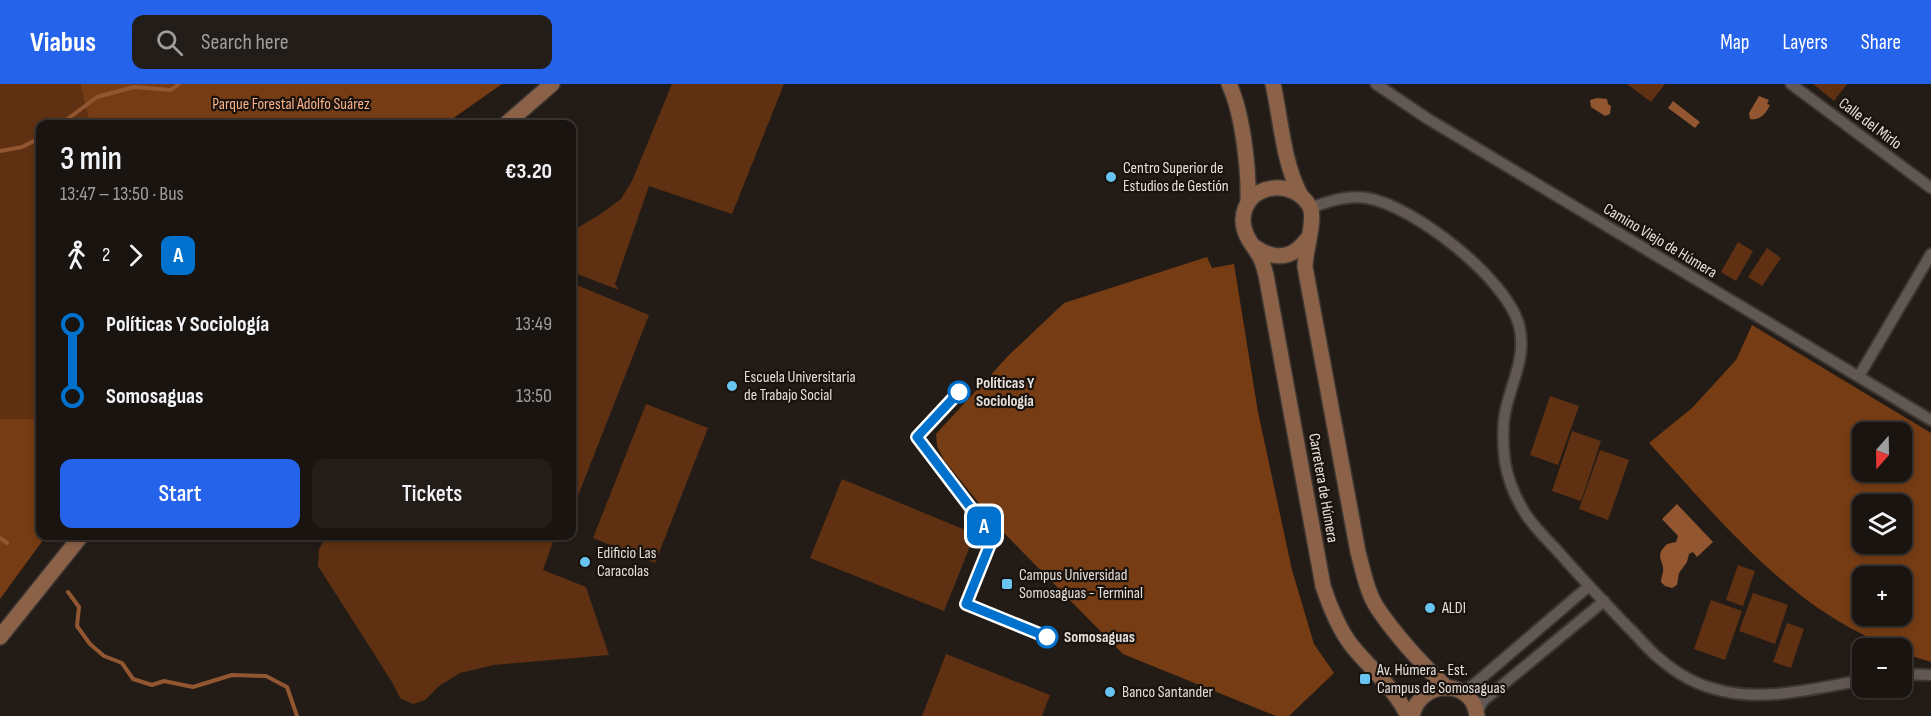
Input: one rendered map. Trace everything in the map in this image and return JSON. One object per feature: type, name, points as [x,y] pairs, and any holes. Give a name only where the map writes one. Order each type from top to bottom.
[{"type":"street","points":[[511,120],[552,84]]},
{"type":"street","points":[[1229,84],[1241,127],[1248,186],[1248,203],[1243,218],[1245,233],[1252,245],[1263,253],[1278,256],[1295,252],[1309,237],[1313,220],[1310,208],[1292,179],[1273,84]]},
{"type":"street","name":"Camino Viejo de Húmera","points":[[1376,84],[1428,119],[1931,420]]},
{"type":"street","name":"Calle del Mirlo","points":[[1791,84],[1931,188]]},
{"type":"street","points":[[1248,203],[1257,193],[1272,187],[1287,188],[1300,194]]},
{"type":"street","points":[[1310,208],[1348,197],[1369,198],[1387,204],[1414,218],[1458,247],[1496,285],[1512,307],[1519,325],[1521,341],[1521,360],[1504,415],[1505,464],[1512,488],[1527,516],[1589,586],[1659,659],[1683,676],[1714,689],[1767,694],[1852,682]]},
{"type":"street","name":"Carretera de Húmera","points":[[1309,237],[1305,252],[1305,267],[1358,552],[1366,582],[1377,608],[1426,668],[1471,700],[1477,714]]},
{"type":"street","name":"Carretera de Húmera","points":[[1252,245],[1261,259],[1266,274],[1316,554],[1332,614],[1350,644],[1396,696],[1410,716]]},
{"type":"street","points":[[1859,376],[1931,254]]},
{"type":"street","points":[[52,571],[69,540]]},
{"type":"street","points":[[0,638],[78,540]]},
{"type":"street","points":[[1410,716],[1414,706],[1425,693],[1438,688],[1453,689],[1472,686],[1589,586]]},
{"type":"street","points":[[1477,714],[1484,700],[1604,601]]},
{"type":"street","points":[[1912,674],[1931,675]]},
{"type":"shaded area","points":[[0,84],[80,84],[89,120],[36,120],[36,415],[34,419],[0,419]]},
{"type":"shaded area","points":[[672,84],[784,84],[732,214],[649,186],[615,284],[619,290],[576,274],[576,229],[621,199],[632,181]]},
{"type":"shaded area","points":[[1627,84],[1665,84],[1651,102]]},
{"type":"shaded area","points":[[1813,84],[1847,84],[1834,101]]},
{"type":"shaded area","points":[[1759,96],[1769,100],[1767,104],[1770,105],[1762,116],[1750,119],[1749,113]]},
{"type":"shaded area","points":[[1607,99],[1611,106],[1610,114],[1605,116],[1591,107],[1590,100]]},
{"type":"shaded area","points":[[1673,101],[1700,122],[1695,128],[1668,108]]},
{"type":"shaded area","points":[[1738,242],[1753,251],[1736,281],[1721,272]]},
{"type":"shaded area","points":[[1767,248],[1781,258],[1762,286],[1748,277]]},
{"type":"shaded area","points":[[576,285],[649,315],[576,501]]},
{"type":"shaded area","points":[[1550,396],[1579,406],[1558,465],[1530,455]]},
{"type":"shaded area","points":[[646,404],[708,428],[655,563],[593,538]]},
{"type":"shaded area","points":[[1572,431],[1601,441],[1581,501],[1552,491]]},
{"type":"shaded area","points":[[1600,450],[1629,460],[1608,520],[1579,509]]},
{"type":"shaded area","points":[[842,479],[975,534],[944,611],[810,558]]},
{"type":"shaded area","points":[[1677,504],[1713,542],[1697,557],[1693,552],[1689,554],[1687,562],[1679,573],[1677,585],[1672,588],[1661,582],[1663,568],[1660,556],[1663,548],[1667,544],[1676,542],[1678,536],[1662,519]]},
{"type":"shaded area","points":[[323,540],[554,540],[543,570],[586,587],[609,655],[494,665],[460,673],[439,686],[425,700],[413,704],[400,698],[318,566],[319,550]]},
{"type":"shaded area","points":[[1738,565],[1755,571],[1743,606],[1726,600]]},
{"type":"shaded area","points":[[1753,593],[1788,605],[1775,644],[1739,631]]},
{"type":"shaded area","points":[[1711,600],[1742,611],[1725,660],[1694,649]]},
{"type":"shaded area","points":[[1787,623],[1804,629],[1791,668],[1773,662]]},
{"type":"shaded area","points":[[946,654],[1050,695],[1042,716],[922,716]]},
{"type":"green space","name":"Parque Forestal Adolfo Suárez","points":[[80,84],[502,84],[451,120],[89,120]]},
{"type":"green space","points":[[1207,257],[1212,268],[1234,264],[1258,412],[1292,570],[1314,644],[1334,673],[1289,716],[1276,716],[1123,654],[999,528],[944,460],[937,446],[936,434],[1009,355],[1064,303]]},
{"type":"green space","points":[[1752,325],[1931,433],[1931,662],[1912,656],[1912,638],[1870,638],[1829,615],[1773,572],[1721,522],[1649,443],[1692,408],[1736,360]]},
{"type":"green space","points":[[36,415],[36,540],[43,540],[0,599],[0,419],[34,419]]},
{"type":"waterway","points":[[66,120],[97,97],[134,87],[171,90],[179,84]]},
{"type":"waterway","points":[[0,151],[22,147],[36,140]]},
{"type":"waterway","points":[[0,538],[7,543]]},
{"type":"waterway","points":[[68,592],[79,607],[77,626],[90,644],[104,656],[122,663],[133,679],[152,685],[164,681],[193,687],[232,675],[266,676],[287,687],[297,716]]},
{"type":"bus line","name":"A","points":[[959,392],[917,437],[993,537],[966,604],[1047,637]]},
{"type":"place","name":"Centro Superior de Estudios de Gestión","points":[[1111,177]]},
{"type":"place","name":"Escuela Universitaria de Trabajo Social","points":[[732,386]]},
{"type":"place","name":"Políticas Y Sociología","points":[[959,392]]},
{"type":"place","name":"Edificio Las Caracolas","points":[[585,562]]},
{"type":"place","name":"Campus Universidad Somosaguas - Terminal","points":[[1007,584]]},
{"type":"place","name":"ALDI","points":[[1430,608]]},
{"type":"place","name":"Somosaguas","points":[[1047,637]]},
{"type":"place","name":"Av. Húmera - Est. Campus de Somosaguas","points":[[1365,679]]},
{"type":"place","name":"Banco Santander","points":[[1110,692]]}]
